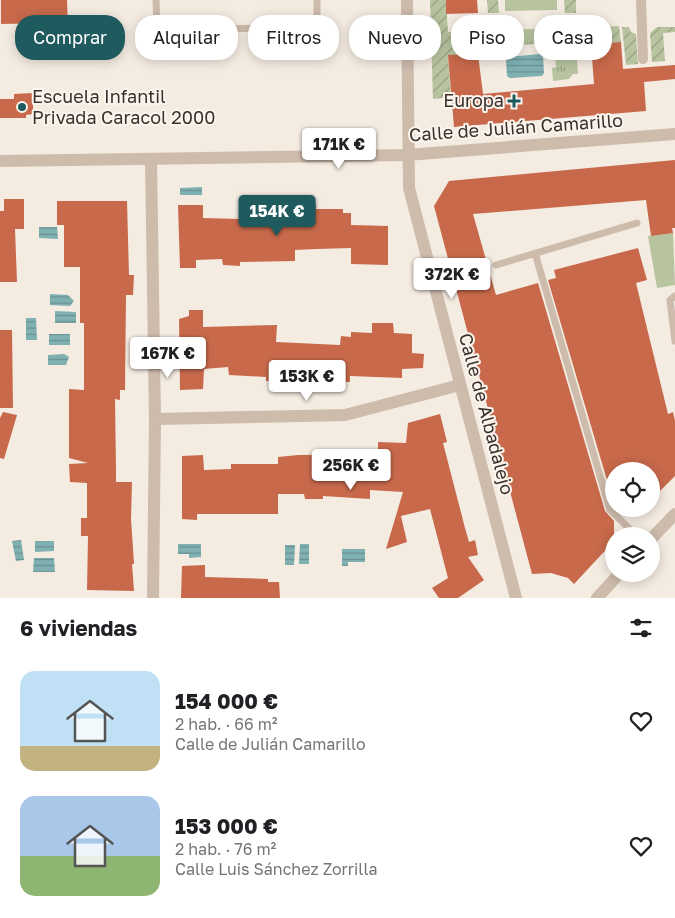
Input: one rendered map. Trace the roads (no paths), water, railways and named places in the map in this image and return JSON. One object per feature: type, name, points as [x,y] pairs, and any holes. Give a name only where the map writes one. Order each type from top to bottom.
[{"type":"street","name":"Calle de Albadalejo","points":[[407,0],[407,155],[409,188],[516,598]]},
{"type":"street","points":[[641,0],[643,59]]},
{"type":"street","name":"Calle de Julián Camarillo","points":[[0,161],[407,155],[675,134]]},
{"type":"street","points":[[151,159],[155,419],[154,598]]},
{"type":"street","points":[[155,419],[345,415],[460,385]]},
{"type":"street","points":[[660,530],[675,514]]},
{"type":"street","points":[[597,598],[612,582]]},
{"type":"lane","points":[[156,0],[156,30],[317,27],[317,0]]},
{"type":"lane","points":[[496,265],[637,223]]},
{"type":"lane","points":[[535,254],[610,510],[628,527]]},
{"type":"lane","points":[[675,296],[670,300],[669,307],[675,342]]},
{"type":"water","points":[[534,55],[534,60],[543,60],[544,73],[542,76],[510,78],[507,76],[506,60],[524,60],[524,56]]},
{"type":"water","points":[[202,187],[202,195],[180,195],[180,188]]},
{"type":"water","points":[[39,227],[57,227],[58,239],[39,238]]},
{"type":"water","points":[[50,294],[68,295],[74,301],[70,306],[50,305]]},
{"type":"water","points":[[55,311],[76,312],[76,323],[55,323]]},
{"type":"water","points":[[26,318],[36,318],[37,340],[26,340]]},
{"type":"water","points":[[49,334],[70,334],[70,345],[49,345]]},
{"type":"water","points":[[64,354],[69,357],[66,365],[48,365],[48,355]]},
{"type":"water","points":[[21,540],[24,560],[16,561],[12,541]]},
{"type":"water","points":[[35,541],[54,541],[54,551],[35,552]]},
{"type":"water","points":[[178,544],[201,544],[201,557],[189,558],[189,554],[178,554]]},
{"type":"water","points":[[300,544],[309,544],[309,564],[299,564]]},
{"type":"water","points":[[285,545],[295,545],[294,565],[285,565]]},
{"type":"water","points":[[342,549],[365,549],[365,562],[348,562],[348,566],[342,566]]},
{"type":"water","points":[[34,558],[54,558],[55,572],[33,572]]},
{"type":"place","name":"Europa","points":[[514,101]]},
{"type":"place","name":"Escuela Infantil Privada Caracol 2000","points":[[22,107]]}]
